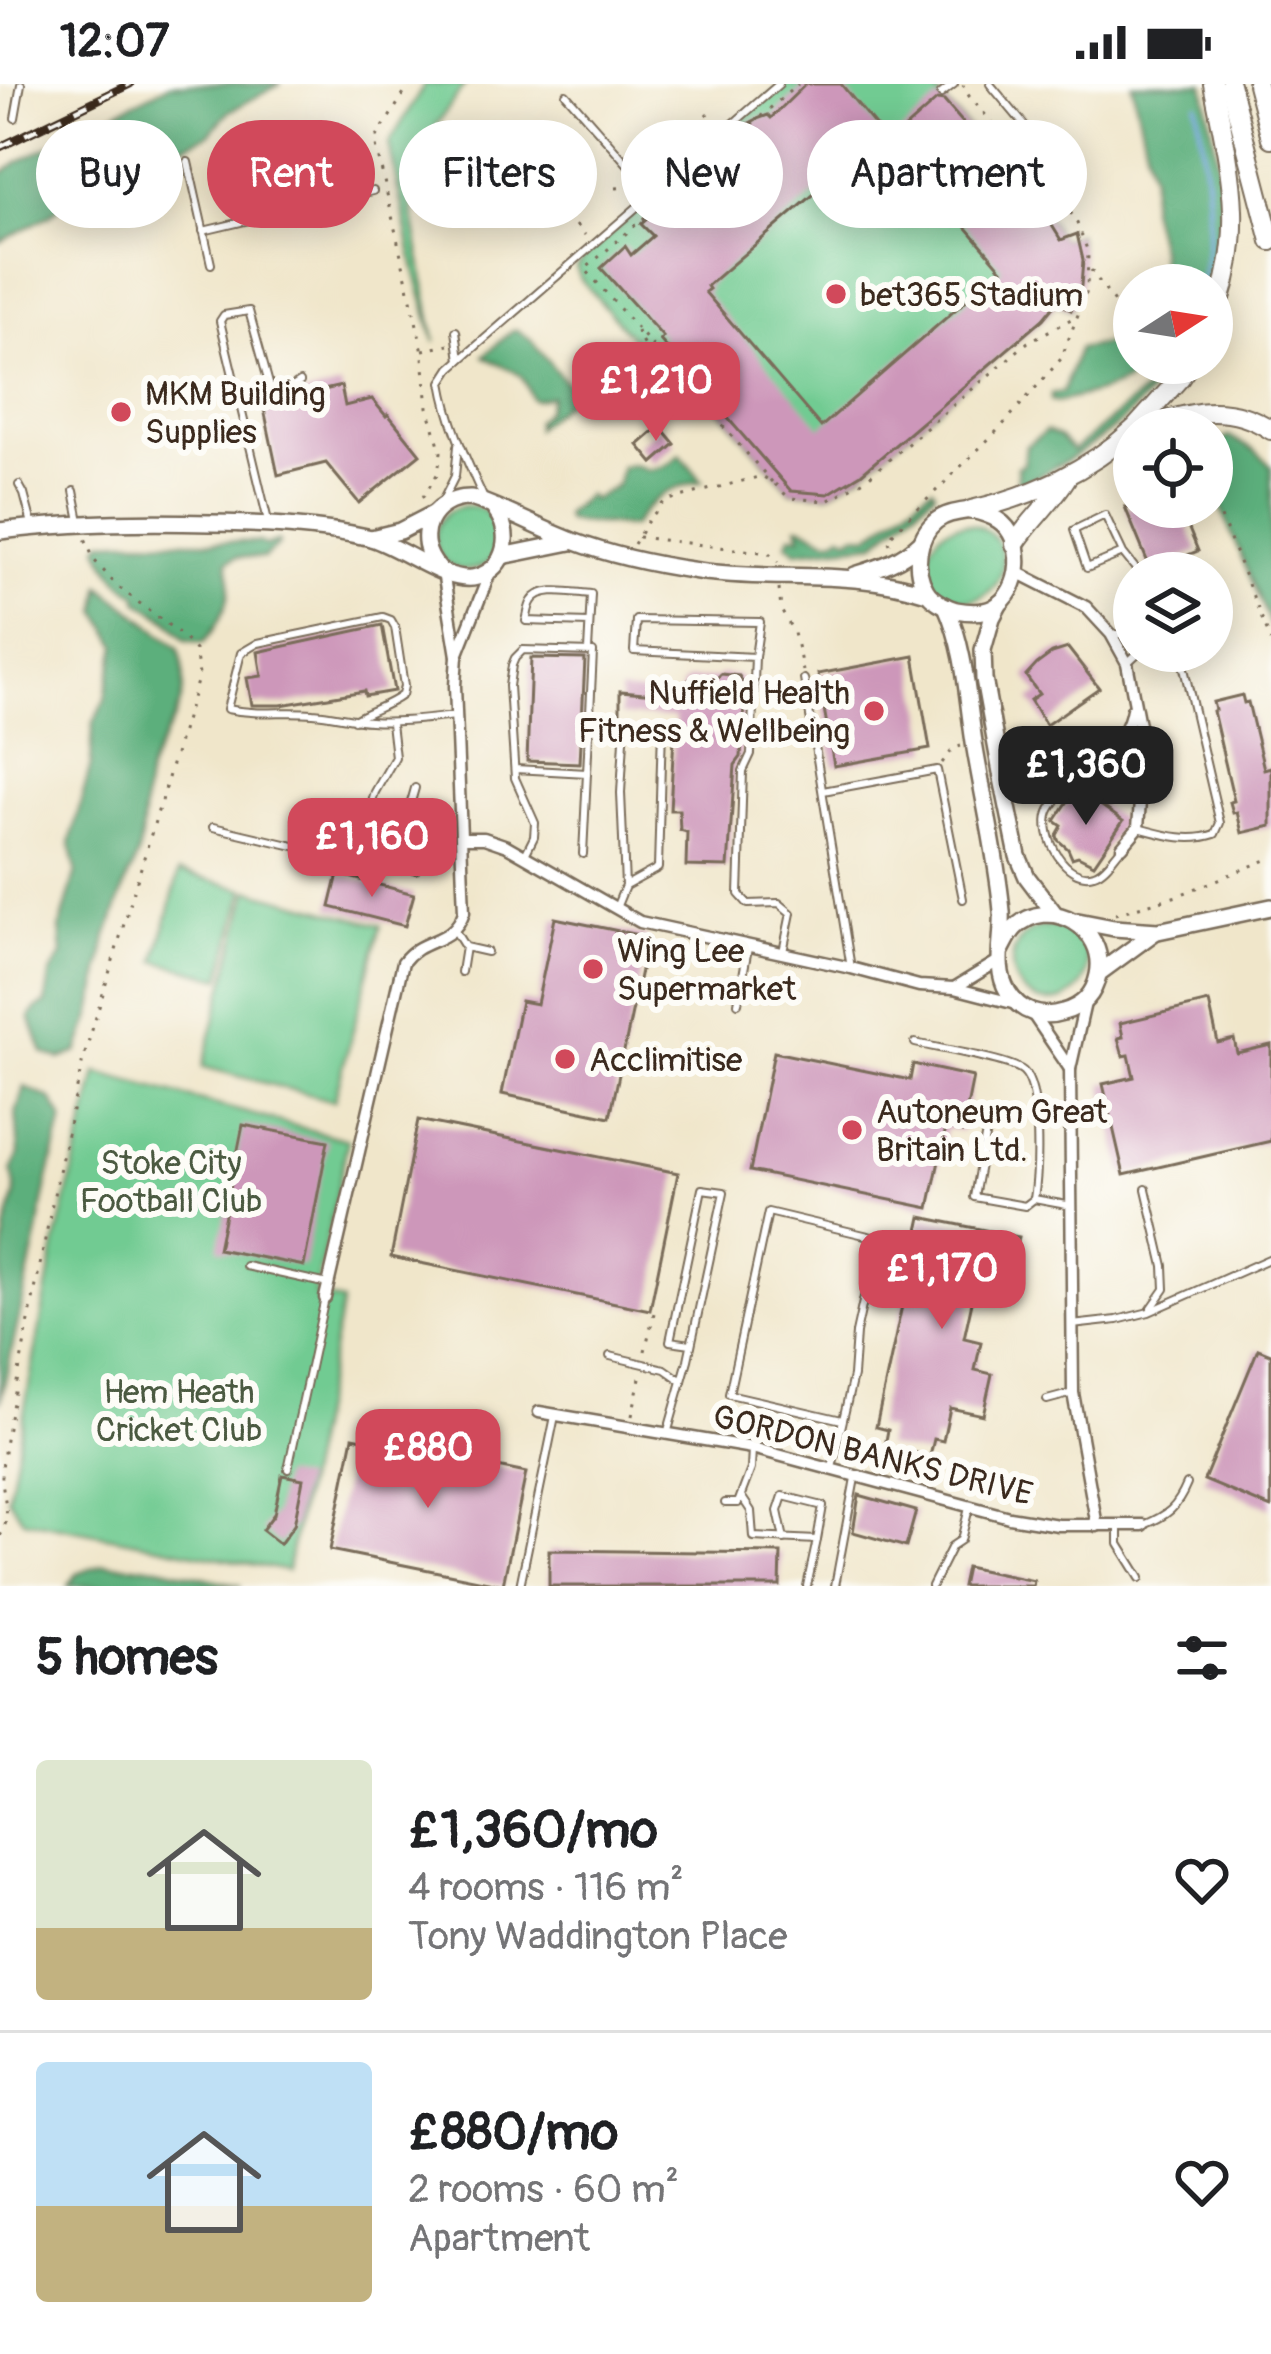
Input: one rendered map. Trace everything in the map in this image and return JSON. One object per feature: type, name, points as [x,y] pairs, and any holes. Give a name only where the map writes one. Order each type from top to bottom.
[{"type":"highway","points":[[1213,84],[1231,172],[1234,224],[1229,264]]},
{"type":"highway","points":[[1230,84],[1271,242]]},
{"type":"highway","points":[[1258,84],[1271,110]]},
{"type":"highway","points":[[1258,84],[1271,138]]},
{"type":"highway","points":[[1154,408],[1175,384]]},
{"type":"highway","points":[[1233,414],[1271,430]]},
{"type":"highway","points":[[971,510],[1066,477],[1113,445]]},
{"type":"highway","points":[[1015,544],[1066,477]]},
{"type":"main road","points":[[371,538],[400,531],[460,498],[489,505],[574,542],[703,572],[846,577],[903,585],[969,612],[1000,603]]},
{"type":"main road","points":[[0,531],[144,521],[268,524],[371,538],[460,579],[491,570],[502,556],[505,529],[489,505]]},
{"type":"main road","points":[[436,510],[425,532],[425,544],[441,571]]},
{"type":"main road","points":[[846,577],[896,561],[921,542],[939,519],[971,510],[998,520],[1012,535],[1017,572],[992,618],[983,650],[984,679],[1018,856],[1027,877],[1055,914]]},
{"type":"main road","points":[[502,556],[574,542]]},
{"type":"main road","points":[[921,542],[919,568],[927,593]]},
{"type":"main road","points":[[946,606],[962,652],[1002,915],[1001,977],[1025,1009],[1048,1015],[1066,1012],[1085,1003],[1099,973],[1158,931]]},
{"type":"main road","points":[[1000,956],[1012,930],[1041,914],[1158,931],[1271,908]]},
{"type":"main road","points":[[1076,921],[1089,932],[1098,951],[1099,973]]},
{"type":"street","points":[[457,656],[491,570]]},
{"type":"street","points":[[325,1298],[403,962],[410,952],[455,931],[464,912],[457,656],[441,571]]},
{"type":"street","points":[[1017,572],[1074,598],[1113,638]]},
{"type":"street","points":[[1122,847],[1138,828],[1142,775],[1128,672]]},
{"type":"street","points":[[1084,753],[1119,740],[1129,726],[1133,700]]},
{"type":"street","points":[[1002,778],[1046,752],[1084,753],[1122,766],[1141,797]]},
{"type":"street","points":[[462,838],[494,840],[640,922],[919,986],[954,988],[1025,1009],[1070,1069]]},
{"type":"street","points":[[954,988],[1000,956]]},
{"type":"street","points":[[1085,1003],[1070,1069],[1073,1393],[1097,1526]]},
{"type":"street","name":"GORDON BANKS DRIVE","points":[[539,1412],[752,1448],[969,1508],[1058,1525],[1144,1525]]},
{"type":"lane","points":[[15,118],[21,84]]},
{"type":"lane","points":[[737,120],[779,84]]},
{"type":"lane","points":[[990,84],[1020,120]]},
{"type":"lane","points":[[941,94],[958,85]]},
{"type":"lane","points":[[566,94],[621,157]]},
{"type":"lane","points":[[188,162],[211,264]]},
{"type":"lane","points":[[489,505],[458,442],[442,382],[460,360],[621,220]]},
{"type":"lane","points":[[203,231],[216,228]]},
{"type":"lane","points":[[268,524],[220,321],[224,315],[249,311],[271,391]]},
{"type":"lane","points":[[456,331],[460,360]]},
{"type":"lane","points":[[239,400],[300,382]]},
{"type":"lane","points":[[436,510],[455,476],[458,442]]},
{"type":"lane","points":[[19,485],[32,527]]},
{"type":"lane","points":[[74,491],[80,525]]},
{"type":"lane","points":[[1105,515],[1123,553],[1087,568],[1074,530],[1105,515]]},
{"type":"lane","points":[[587,651],[589,623],[591,594],[544,592],[534,598],[526,621],[589,623]]},
{"type":"lane","points":[[355,720],[402,695],[391,620],[383,617],[258,643],[241,652],[227,709],[265,715],[313,712],[355,720],[390,722],[456,716]]},
{"type":"lane","points":[[754,656],[634,651],[636,620],[760,622],[754,656],[751,754],[743,771],[739,894],[748,904],[779,903],[790,913],[783,952]]},
{"type":"lane","points":[[525,855],[535,824],[518,788],[509,686],[514,658],[523,650],[593,652],[583,854]]},
{"type":"lane","points":[[1138,828],[1203,838],[1215,834],[1220,823],[1185,672]]},
{"type":"lane","points":[[804,679],[851,968]]},
{"type":"lane","points":[[352,848],[395,757],[390,722]]},
{"type":"lane","points":[[616,908],[625,886],[621,793],[625,722],[662,727],[662,777],[658,868],[625,886]]},
{"type":"lane","points":[[515,770],[586,773]]},
{"type":"lane","points":[[823,791],[938,770],[962,898]]},
{"type":"lane","points":[[1110,803],[1087,786],[1066,788],[1048,814],[1048,832],[1054,850],[1071,871],[1088,876],[1100,872],[1122,847]]},
{"type":"lane","points":[[394,862],[415,788]]},
{"type":"lane","points":[[213,827],[324,853],[352,848],[416,870]]},
{"type":"lane","points":[[455,931],[465,947],[461,972]]},
{"type":"lane","points":[[738,1003],[748,944]]},
{"type":"lane","points":[[465,947],[487,952]]},
{"type":"lane","points":[[915,1043],[1020,1067],[1033,1083],[1039,1168],[1034,1199],[1025,1206],[974,1197],[986,1132]]},
{"type":"lane","points":[[668,1434],[691,1344],[724,1192],[702,1189],[670,1341],[691,1344]]},
{"type":"lane","points":[[1146,1189],[1165,1288],[1149,1312]]},
{"type":"lane","points":[[1034,1199],[1072,1206]]},
{"type":"lane","points":[[831,1471],[853,1376],[856,1334],[877,1238],[768,1212],[729,1394],[842,1420]]},
{"type":"lane","points":[[1072,1325],[1149,1312],[1271,1258]]},
{"type":"lane","points":[[246,1266],[328,1284]]},
{"type":"lane","points":[[288,1469],[325,1298]]},
{"type":"lane","points":[[610,1357],[665,1370],[682,1381]]},
{"type":"lane","points":[[1047,1400],[1073,1393]]},
{"type":"lane","points":[[520,1586],[555,1415]]},
{"type":"lane","points":[[725,1503],[738,1503],[751,1469],[752,1448]]},
{"type":"lane","points":[[835,1586],[855,1478]]},
{"type":"lane","points":[[1144,1525],[1178,1506],[1187,1484]]},
{"type":"lane","points":[[741,1496],[751,1511],[753,1537],[817,1540]]},
{"type":"lane","points":[[784,1539],[778,1511],[783,1496],[823,1506],[807,1586]]},
{"type":"lane","points":[[932,1586],[952,1546],[961,1540],[969,1508]]},
{"type":"lane","points":[[1118,1526],[1119,1544],[1141,1578]]},
{"type":"path","points":[[400,531],[442,463],[376,146],[409,86],[401,84]]},
{"type":"path","points":[[798,84],[585,269],[637,329],[654,357],[664,360],[790,498],[827,501],[866,478],[1028,342],[1076,316]]},
{"type":"path","points":[[896,561],[888,538],[1001,427],[1061,358],[1086,297],[1090,269],[1085,239],[1075,218],[958,85]]},
{"type":"path","points":[[1090,269],[1113,301]]},
{"type":"path","points":[[422,351],[458,343]]},
{"type":"path","points":[[626,556],[665,501],[762,476],[772,482]]},
{"type":"path","points":[[0,1536],[9,1512],[2,1469],[8,1433],[83,1060],[199,675],[195,650],[105,574],[80,525]]},
{"type":"path","points":[[1225,528],[1271,640]]},
{"type":"path","points":[[638,537],[769,554],[778,560],[781,610],[794,632],[804,679]]},
{"type":"path","points":[[938,770],[954,748],[974,743]]},
{"type":"path","points":[[1114,928],[1112,916],[1121,910],[1150,906],[1271,859]]},
{"type":"green space","points":[[171,84],[281,84],[222,120],[207,120],[207,135],[183,146],[183,120],[100,120]]},
{"type":"green space","points":[[425,84],[465,84],[440,120],[403,120]]},
{"type":"green space","name":"bet365 Stadium","points":[[784,84],[932,87],[961,120],[807,120],[807,228],[1054,228],[1060,240],[1077,234],[1080,281],[1071,310],[1056,303],[861,474],[828,494],[791,491],[721,411],[666,358],[656,366],[580,278],[576,267],[621,225],[783,228],[783,120],[742,120]]},
{"type":"green space","points":[[1132,84],[1204,84],[1221,180],[1221,245],[1214,264],[1160,264],[1149,207],[1152,175]]},
{"type":"green space","points":[[399,127],[399,192],[389,144]]},
{"type":"green space","points":[[36,153],[36,223],[0,242],[0,175]]},
{"type":"green space","points":[[406,228],[415,228],[435,342]]},
{"type":"green space","points":[[513,330],[532,341],[575,394],[536,428],[551,396],[534,400],[519,375],[484,356]]},
{"type":"green space","points":[[1113,342],[1113,384],[1120,384],[1051,401],[1051,394],[1063,392],[1078,349]]},
{"type":"green space","points":[[1156,384],[1135,408],[1125,408]]},
{"type":"green space","points":[[1113,418],[1113,428],[1084,450],[1018,485],[1017,467],[1023,464],[1026,446],[1046,431],[1073,451]]},
{"type":"green space","points":[[1233,439],[1271,467],[1271,627],[1229,528],[1233,528]]},
{"type":"green space","points":[[680,454],[702,481],[661,495],[632,527],[567,521],[564,515],[587,495],[592,500],[617,485],[621,467],[657,468]]},
{"type":"green space","points":[[932,487],[933,494],[875,543],[797,551],[787,543],[791,535],[801,536],[798,526],[831,539],[842,534],[850,538],[870,535]]},
{"type":"green space","points":[[467,506],[490,515],[499,538],[490,561],[467,570],[444,561],[435,538],[444,515]]},
{"type":"green space","points":[[965,524],[992,535],[1003,562],[992,589],[965,600],[938,589],[927,562],[938,535]]},
{"type":"green space","points":[[102,541],[279,544],[264,558],[228,561],[226,606],[203,643],[186,640],[168,620],[139,602],[137,594],[114,574],[99,547]]},
{"type":"green space","points":[[101,586],[178,647],[182,695],[148,774],[138,853],[107,937],[92,1014],[78,1052],[60,1059],[43,1053],[30,1017],[46,1003],[50,974],[62,955],[60,928],[76,871],[70,843],[91,764],[93,724],[104,702],[117,645],[98,611]]},
{"type":"green space","points":[[179,872],[245,889],[221,978],[156,961]]},
{"type":"green space","points":[[249,890],[381,925],[334,1101],[203,1067]]},
{"type":"green space","points":[[1050,926],[1077,937],[1088,964],[1077,991],[1050,1002],[1023,991],[1012,964],[1023,937]]},
{"type":"green space","name":"Hem Heath Cricket Club","points":[[97,1073],[348,1140],[315,1295],[342,1302],[287,1571],[23,1520],[8,1498],[55,1246]]},
{"type":"green space","points":[[25,1087],[51,1099],[63,1119],[0,1403],[0,1290],[6,1229],[16,1193],[12,1171],[19,1154],[16,1113]]},
{"type":"green space","points":[[104,1564],[159,1567],[242,1586],[68,1586],[77,1574]]},
{"type":"building","points":[[806,84],[841,84],[871,120],[807,120],[807,200],[783,221],[783,120],[755,120],[771,118]]},
{"type":"building","points":[[937,100],[944,101],[961,120],[914,120]]},
{"type":"building","points":[[645,228],[775,228],[705,292],[821,427],[1002,269],[967,228],[1054,228],[1061,240],[1077,234],[1083,260],[1081,286],[1071,310],[1057,302],[861,474],[828,494],[791,491],[601,268],[625,246],[631,255],[653,236]]},
{"type":"building","points":[[341,386],[345,406],[372,399],[420,454],[359,503],[326,463],[278,475],[263,404]]},
{"type":"building","points":[[660,426],[675,444],[653,463],[638,445]]},
{"type":"building","points":[[1134,528],[1189,528],[1198,551],[1196,552],[1144,552]]},
{"type":"building","points":[[382,625],[394,691],[252,705],[247,678],[262,676],[258,652]]},
{"type":"building","points":[[1068,648],[1099,688],[1046,725],[1030,700],[1039,694],[1026,676],[1052,653]]},
{"type":"building","name":"Nuffield Health Fitness & Wellbeing","points":[[914,656],[930,749],[834,766],[818,674]]},
{"type":"building","points":[[531,658],[585,659],[580,763],[527,761]]},
{"type":"building","points":[[739,676],[745,686],[728,867],[686,866],[687,832],[680,830],[679,810],[670,810],[675,718],[620,716],[620,691],[679,696],[682,684],[690,679]]},
{"type":"building","points":[[1242,695],[1244,703],[1248,702],[1264,769],[1271,767],[1271,826],[1242,833],[1230,802],[1234,801],[1213,702]]},
{"type":"building","points":[[1085,794],[1123,821],[1094,864],[1072,858],[1058,840],[1062,826],[1055,821],[1072,795],[1082,799]]},
{"type":"building","points":[[338,874],[414,894],[405,926],[330,907]]},
{"type":"building","points":[[555,918],[648,937],[610,1117],[502,1094],[521,1001],[537,1004]]},
{"type":"building","points":[[1209,1002],[1218,1043],[1234,1039],[1237,1053],[1271,1045],[1271,1141],[1124,1175],[1103,1084],[1134,1077],[1129,1055],[1123,1056],[1118,1038],[1123,1037],[1120,1023]]},
{"type":"building","name":"Autoneum Great Britain Ltd.","points":[[774,1052],[910,1080],[913,1064],[973,1077],[962,1132],[946,1128],[929,1208],[750,1171]]},
{"type":"building","points":[[418,1120],[678,1173],[650,1310],[391,1257]]},
{"type":"building","name":"Stoke City Football Club","points":[[243,1125],[328,1141],[304,1266],[218,1249]]},
{"type":"building","points":[[921,1217],[1019,1237],[1006,1300],[974,1293],[964,1338],[981,1342],[975,1370],[992,1374],[983,1415],[950,1408],[943,1441],[934,1439],[930,1456],[885,1446],[888,1430],[876,1427]]},
{"type":"building","points":[[1258,1349],[1271,1354],[1271,1508],[1204,1480]]},
{"type":"building","points":[[353,1437],[526,1473],[503,1585],[330,1550]]},
{"type":"building","name":"Hem Heath Cricket Club","points":[[282,1475],[303,1479],[294,1525],[280,1544],[262,1530],[274,1514]]},
{"type":"building","points":[[859,1495],[916,1511],[906,1547],[853,1532]]},
{"type":"building","points":[[549,1550],[781,1553],[780,1586],[549,1586]]},
{"type":"building","points":[[966,1567],[1034,1581],[1033,1586],[962,1586]]},
{"type":"waterway","points":[[1197,104],[1209,217],[1205,264]]},
{"type":"railway","points":[[0,147],[130,84]]},
{"type":"place","name":"bet365 Stadium","points":[[836,294]]},
{"type":"place","name":"MKM Building Supplies","points":[[121,412]]},
{"type":"place","name":"Nuffield Health Fitness & Wellbeing","points":[[874,711]]},
{"type":"place","name":"Wing Lee Supermarket","points":[[593,969]]},
{"type":"place","name":"Acclimitise","points":[[565,1059]]},
{"type":"place","name":"Autoneum Great Britain Ltd.","points":[[852,1130]]}]
